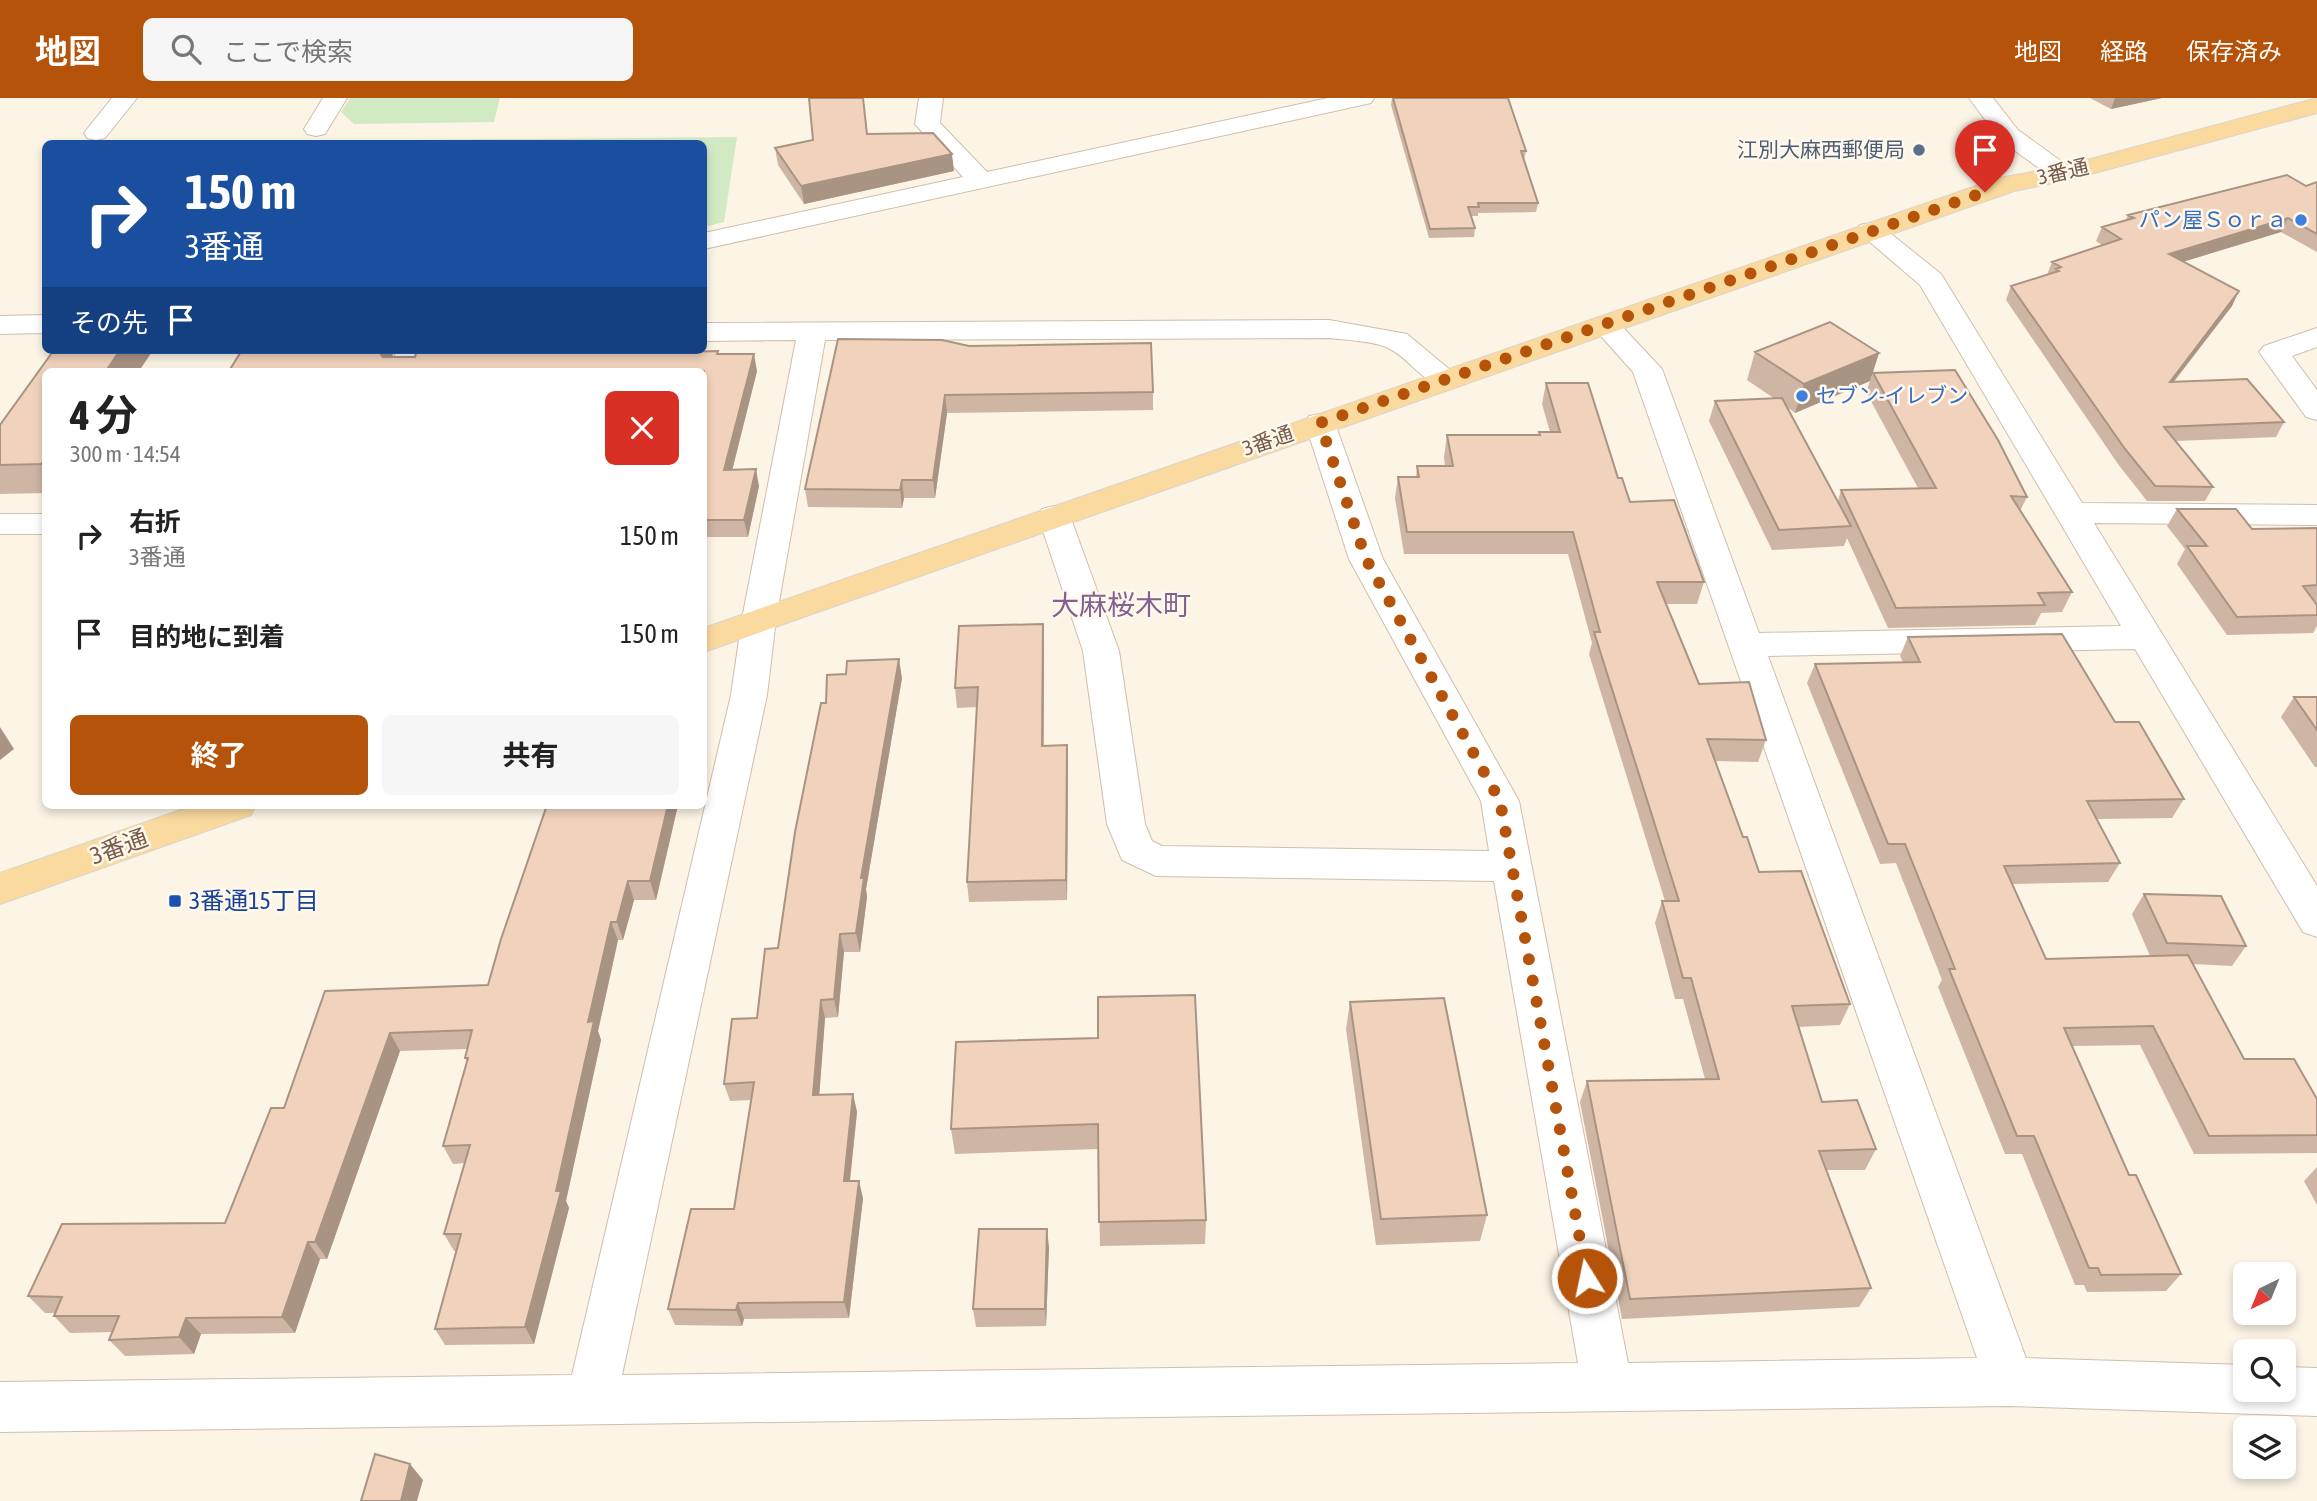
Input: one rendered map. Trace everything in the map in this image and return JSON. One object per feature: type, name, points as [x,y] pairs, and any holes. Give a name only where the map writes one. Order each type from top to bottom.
[{"type":"main road","name":"3番通","points":[[707,639],[2008,184],[2063,174],[2317,105]]},
{"type":"main road","name":"3番通","points":[[0,889],[226,809]]},
{"type":"street","points":[[96,133],[125,98]]},
{"type":"street","points":[[316,129],[335,98]]},
{"type":"street","points":[[931,98],[927,124],[982,181]]},
{"type":"street","points":[[707,240],[1362,98]]},
{"type":"street","points":[[1981,98],[2010,135],[2063,174]]},
{"type":"street","points":[[1870,231],[1931,280],[2317,920]]},
{"type":"street","points":[[2,326],[42,324]]},
{"type":"street","points":[[1606,326],[1647,369],[2010,1382]]},
{"type":"street","points":[[707,331],[1329,329],[1397,340],[1446,379]]},
{"type":"street","points":[[592,1401],[749,695],[758,619],[812,331]]},
{"type":"street","points":[[2317,337],[2274,352],[2317,411]]},
{"type":"street","points":[[1320,423],[1366,559],[1500,801],[1607,1387]]},
{"type":"street","points":[[2073,513],[2317,514]]},
{"type":"street","points":[[1054,516],[1101,652],[1126,824],[1136,850],[1156,861],[1512,866]]},
{"type":"street","points":[[0,524],[42,524]]},
{"type":"street","points":[[1746,645],[2145,637]]},
{"type":"street","points":[[0,1407],[2010,1382],[2317,1392]]},
{"type":"green space","points":[[350,98],[500,98],[494,122],[354,124],[341,112]]},
{"type":"green space","points":[[737,137],[724,222],[707,226],[707,140],[414,140]]},
{"type":"building","points":[[809,98],[863,98],[867,134],[933,133],[952,154],[801,186],[775,148],[813,140]]},
{"type":"building","points":[[1393,98],[1508,98],[1526,151],[1521,151],[1538,203],[1478,203],[1479,207],[1468,207],[1475,228],[1430,229]]},
{"type":"building","points":[[2287,175],[2306,186],[2317,182],[2317,234],[2288,218],[2169,254],[2239,291],[2170,382],[2247,379],[2284,422],[2164,427],[2213,487],[2155,486],[2125,449],[2011,286],[2059,271],[2056,269],[2061,267],[2052,262],[2121,239],[2102,227],[2134,218],[2128,215]]},
{"type":"building","points":[[1830,322],[1879,353],[1804,384],[1755,352]]},
{"type":"building","points":[[838,339],[942,340],[969,346],[1151,343],[1153,392],[945,395],[933,480],[902,480],[900,490],[805,489]]},
{"type":"building","points":[[707,351],[718,351],[717,354],[754,354],[724,470],[756,469],[744,520],[707,520],[707,368],[231,368],[240,354],[381,354],[383,357],[415,357],[416,354],[707,354]]},
{"type":"building","points":[[51,354],[117,354],[108,368],[42,368],[41,464],[0,465],[0,425]]},
{"type":"building","points":[[1955,370],[1998,440],[2027,497],[2011,496],[2072,592],[2038,593],[2045,605],[1896,608],[1841,490],[1936,488],[1873,373]]},
{"type":"building","points":[[1546,383],[1588,383],[1618,478],[1622,478],[1630,502],[1674,500],[1704,582],[1657,582],[1699,684],[1749,682],[1766,740],[1707,739],[1743,837],[1747,837],[1759,872],[1801,871],[1850,1004],[1792,1006],[1822,1102],[1857,1100],[1876,1149],[1819,1151],[1871,1288],[1630,1299],[1587,1081],[1719,1079],[1691,978],[1683,978],[1662,901],[1679,901],[1594,632],[1600,632],[1573,532],[1407,532],[1398,477],[1419,477],[1417,466],[1453,466],[1447,435],[1540,435],[1539,432],[1560,432]]},
{"type":"building","points":[[1782,398],[1851,526],[1779,530],[1715,401]]},
{"type":"building","points":[[2177,509],[2236,509],[2252,529],[2317,528],[2317,585],[2303,586],[2317,605],[2317,615],[2237,617],[2187,546],[2207,546]]},
{"type":"building","points":[[1043,624],[1042,746],[1067,745],[1066,880],[967,882],[978,687],[955,688],[959,626]]},
{"type":"building","points":[[2062,634],[2115,722],[2139,722],[2184,799],[2087,801],[2120,863],[2004,866],[2046,959],[2188,955],[2244,1059],[2294,1059],[2317,1099],[2317,1135],[2209,1136],[2153,1026],[2064,1028],[2129,1175],[2136,1175],[2181,1274],[2101,1275],[2098,1268],[2089,1268],[2034,1136],[2017,1136],[1949,969],[1955,969],[1905,844],[1888,844],[1815,664],[1920,662],[1908,637]]},
{"type":"building","points":[[899,659],[861,878],[864,878],[856,933],[840,934],[834,999],[821,1000],[813,1095],[853,1094],[844,1181],[859,1181],[844,1302],[738,1303],[736,1310],[668,1309],[691,1209],[734,1209],[754,1082],[724,1084],[732,1019],[757,1018],[765,949],[778,948],[795,832],[821,703],[826,703],[827,675],[846,674],[847,661]]},
{"type":"building","points":[[2294,697],[2317,697],[2317,730]]},
{"type":"building","points":[[546,809],[667,809],[650,881],[628,881],[617,922],[611,922],[588,1022],[594,1021],[556,1191],[561,1191],[525,1327],[435,1329],[461,1234],[444,1234],[470,1145],[443,1146],[468,1058],[465,1058],[472,1030],[390,1033],[315,1242],[308,1242],[282,1317],[186,1318],[179,1337],[109,1340],[119,1316],[54,1316],[62,1297],[28,1296],[62,1224],[225,1223],[271,1108],[284,1108],[325,991],[488,985]]},
{"type":"building","points":[[2144,894],[2221,896],[2246,946],[2167,943]]},
{"type":"building","points":[[1195,995],[1206,1220],[1099,1222],[1098,1124],[951,1129],[956,1042],[1098,1038],[1098,997]]},
{"type":"building","points":[[1444,998],[1487,1215],[1381,1219],[1350,1002]]},
{"type":"building","points":[[979,1229],[1047,1229],[1045,1309],[973,1309]]},
{"type":"building","points":[[375,1454],[410,1464],[401,1501],[361,1501]]},
{"type":"place","name":"江別大麻西郵便局","points":[[1919,150]]},
{"type":"place","name":"パン屋Ｓｏｒａ","points":[[2301,220]]},
{"type":"place","name":"セブン-イレブン","points":[[1802,396]]},
{"type":"place","name":"3番通15丁目","points":[[175,901]]},
{"type":"district","name":"大麻桜木町","points":[[1121,605]]},
{"type":"route","points":[[1587,1278],[1500,801],[1366,559],[1320,423],[1606,326],[1985,192]]}]
